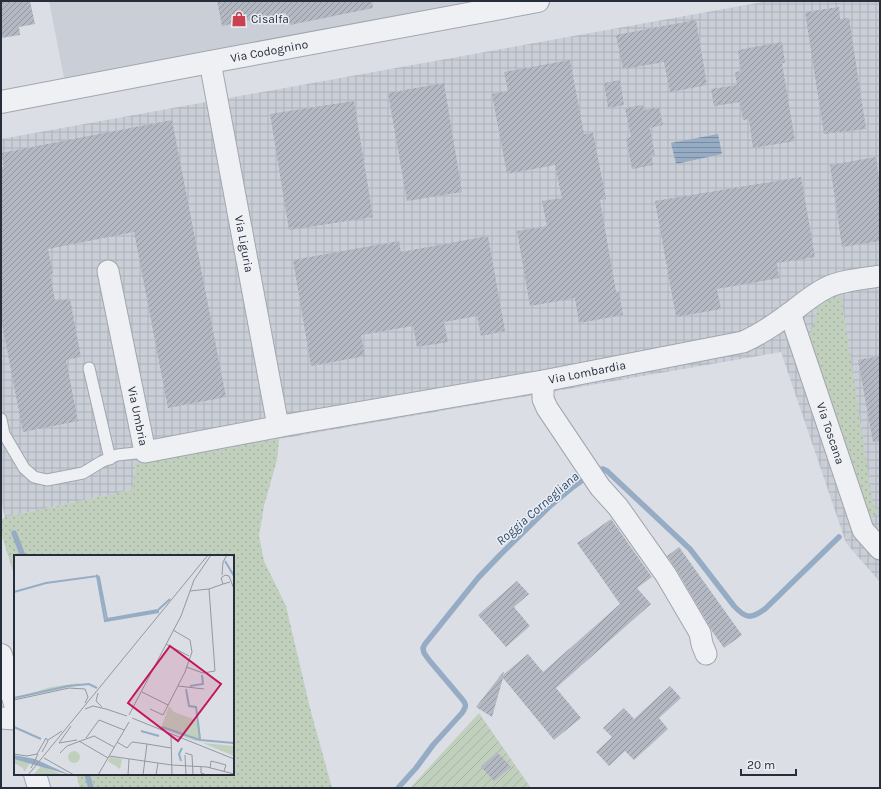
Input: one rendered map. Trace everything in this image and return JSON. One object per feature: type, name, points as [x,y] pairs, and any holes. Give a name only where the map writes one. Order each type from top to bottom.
[{"type":"street","name":"Via Codognino","points":[[1,102],[538,1]]},
{"type":"street","name":"Via Liguria","points":[[210,62],[278,426]]},
{"type":"street","name":"Via Umbria","points":[[108,271],[145,452],[278,426]]},
{"type":"street","name":"Via Lombardia","points":[[278,426],[543,381],[743,342],[754,338],[765,331],[816,293],[832,285],[880,276]]},
{"type":"street","name":"Via Toscana","points":[[790,313],[863,530],[880,549]]},
{"type":"street","points":[[543,381],[543,399],[550,414],[600,487],[618,507],[666,575],[700,633],[706,654]]},
{"type":"street","points":[[3,669],[14,701]]},
{"type":"street","points":[[1,718],[14,719]]},
{"type":"street","points":[[35,775],[39,788]]},
{"type":"lane","points":[[89,368],[110,459]]},
{"type":"lane","points":[[1,419],[4,434],[24,468],[34,478],[47,480],[83,473],[101,462],[117,455],[145,452]]},
{"type":"shaded area","points":[[49,1],[474,1],[66,88]]},
{"type":"shaded area","points":[[768,1],[880,1],[880,582],[846,543],[781,352],[136,464],[132,490],[5,517],[1,501],[1,139]]},
{"type":"green space","points":[[841,296],[873,505],[879,512],[870,519],[868,517],[810,336],[818,307],[835,297]]},
{"type":"green space","points":[[279,439],[277,460],[264,506],[259,536],[264,561],[286,606],[310,708],[332,788],[80,788],[76,775],[234,775],[234,555],[14,555],[14,575],[1,533],[1,520],[5,517],[132,490],[136,464]]},
{"type":"green space","points":[[479,713],[531,788],[410,788]]},
{"type":"water","points":[[718,134],[722,154],[676,164],[671,143]]},
{"type":"building","points":[[1,1],[30,1],[35,24],[19,27],[20,35],[1,38]]},
{"type":"building","name":"Cisalfa","points":[[217,1],[372,1],[373,8],[290,25],[288,23],[286,13],[222,26]]},
{"type":"building","points":[[839,7],[840,19],[849,18],[866,129],[824,134],[805,12]]},
{"type":"building","points":[[696,20],[707,85],[670,92],[664,62],[623,69],[616,35]]},
{"type":"building","points":[[782,42],[785,63],[782,63],[795,141],[753,148],[749,119],[743,120],[740,102],[714,106],[711,89],[737,85],[735,72],[741,71],[738,50]]},
{"type":"building","points":[[570,60],[584,134],[593,133],[606,199],[600,200],[616,292],[619,292],[623,315],[579,323],[575,298],[530,306],[517,231],[547,226],[542,201],[562,198],[555,165],[507,174],[492,94],[508,91],[504,72]]},
{"type":"building","points":[[620,80],[624,105],[608,108],[604,83]]},
{"type":"building","points":[[444,83],[462,192],[407,201],[388,93]]},
{"type":"building","points":[[354,101],[373,217],[289,230],[270,114]]},
{"type":"building","points":[[643,105],[644,110],[659,107],[663,125],[650,128],[655,155],[651,156],[653,165],[632,169],[626,138],[631,137],[625,108]]},
{"type":"building","points":[[172,120],[226,397],[168,408],[134,232],[48,249],[53,273],[50,274],[55,301],[70,299],[81,357],[66,360],[78,421],[23,432],[1,319],[1,167],[4,167],[1,153]]},
{"type":"building","points":[[876,157],[880,184],[880,241],[842,247],[830,165]]},
{"type":"building","points":[[801,177],[815,257],[777,263],[779,278],[717,289],[721,309],[676,317],[655,201]]},
{"type":"building","points":[[488,236],[505,331],[481,336],[477,316],[444,322],[448,342],[417,347],[413,326],[361,335],[365,356],[311,366],[293,260],[399,241],[401,252]]},
{"type":"building","points":[[880,356],[880,441],[873,442],[858,360]]},
{"type":"building","points":[[611,519],[652,577],[637,588],[651,604],[556,688],[581,718],[554,740],[503,678],[492,717],[476,707],[504,671],[503,675],[528,654],[543,672],[620,604],[577,543]]},
{"type":"building","points":[[679,547],[742,635],[724,648],[712,631],[667,556]]},
{"type":"building","points":[[517,581],[529,594],[514,607],[530,626],[506,647],[478,615]]},
{"type":"building","points":[[670,686],[681,698],[659,718],[668,729],[634,760],[625,751],[609,766],[596,752],[612,737],[603,728],[624,708],[634,719]]},
{"type":"building","points":[[497,752],[511,767],[494,781],[481,767]]},
{"type":"waterway","name":"Roggia Cornegliana","points":[[595,471],[603,469],[607,471],[690,549],[734,606],[745,615],[756,615],[765,609],[839,537]]},
{"type":"waterway","name":"Roggia Cornegliana","points":[[398,788],[416,768],[433,745],[462,713],[465,706],[462,699],[424,653],[423,648],[425,644],[478,578],[500,555],[549,507],[588,476]]},
{"type":"waterway","points":[[14,533],[23,555]]},
{"type":"waterway","points":[[87,775],[91,788]]},
{"type":"place","name":"Cisalfa","points":[[239,19]]}]
